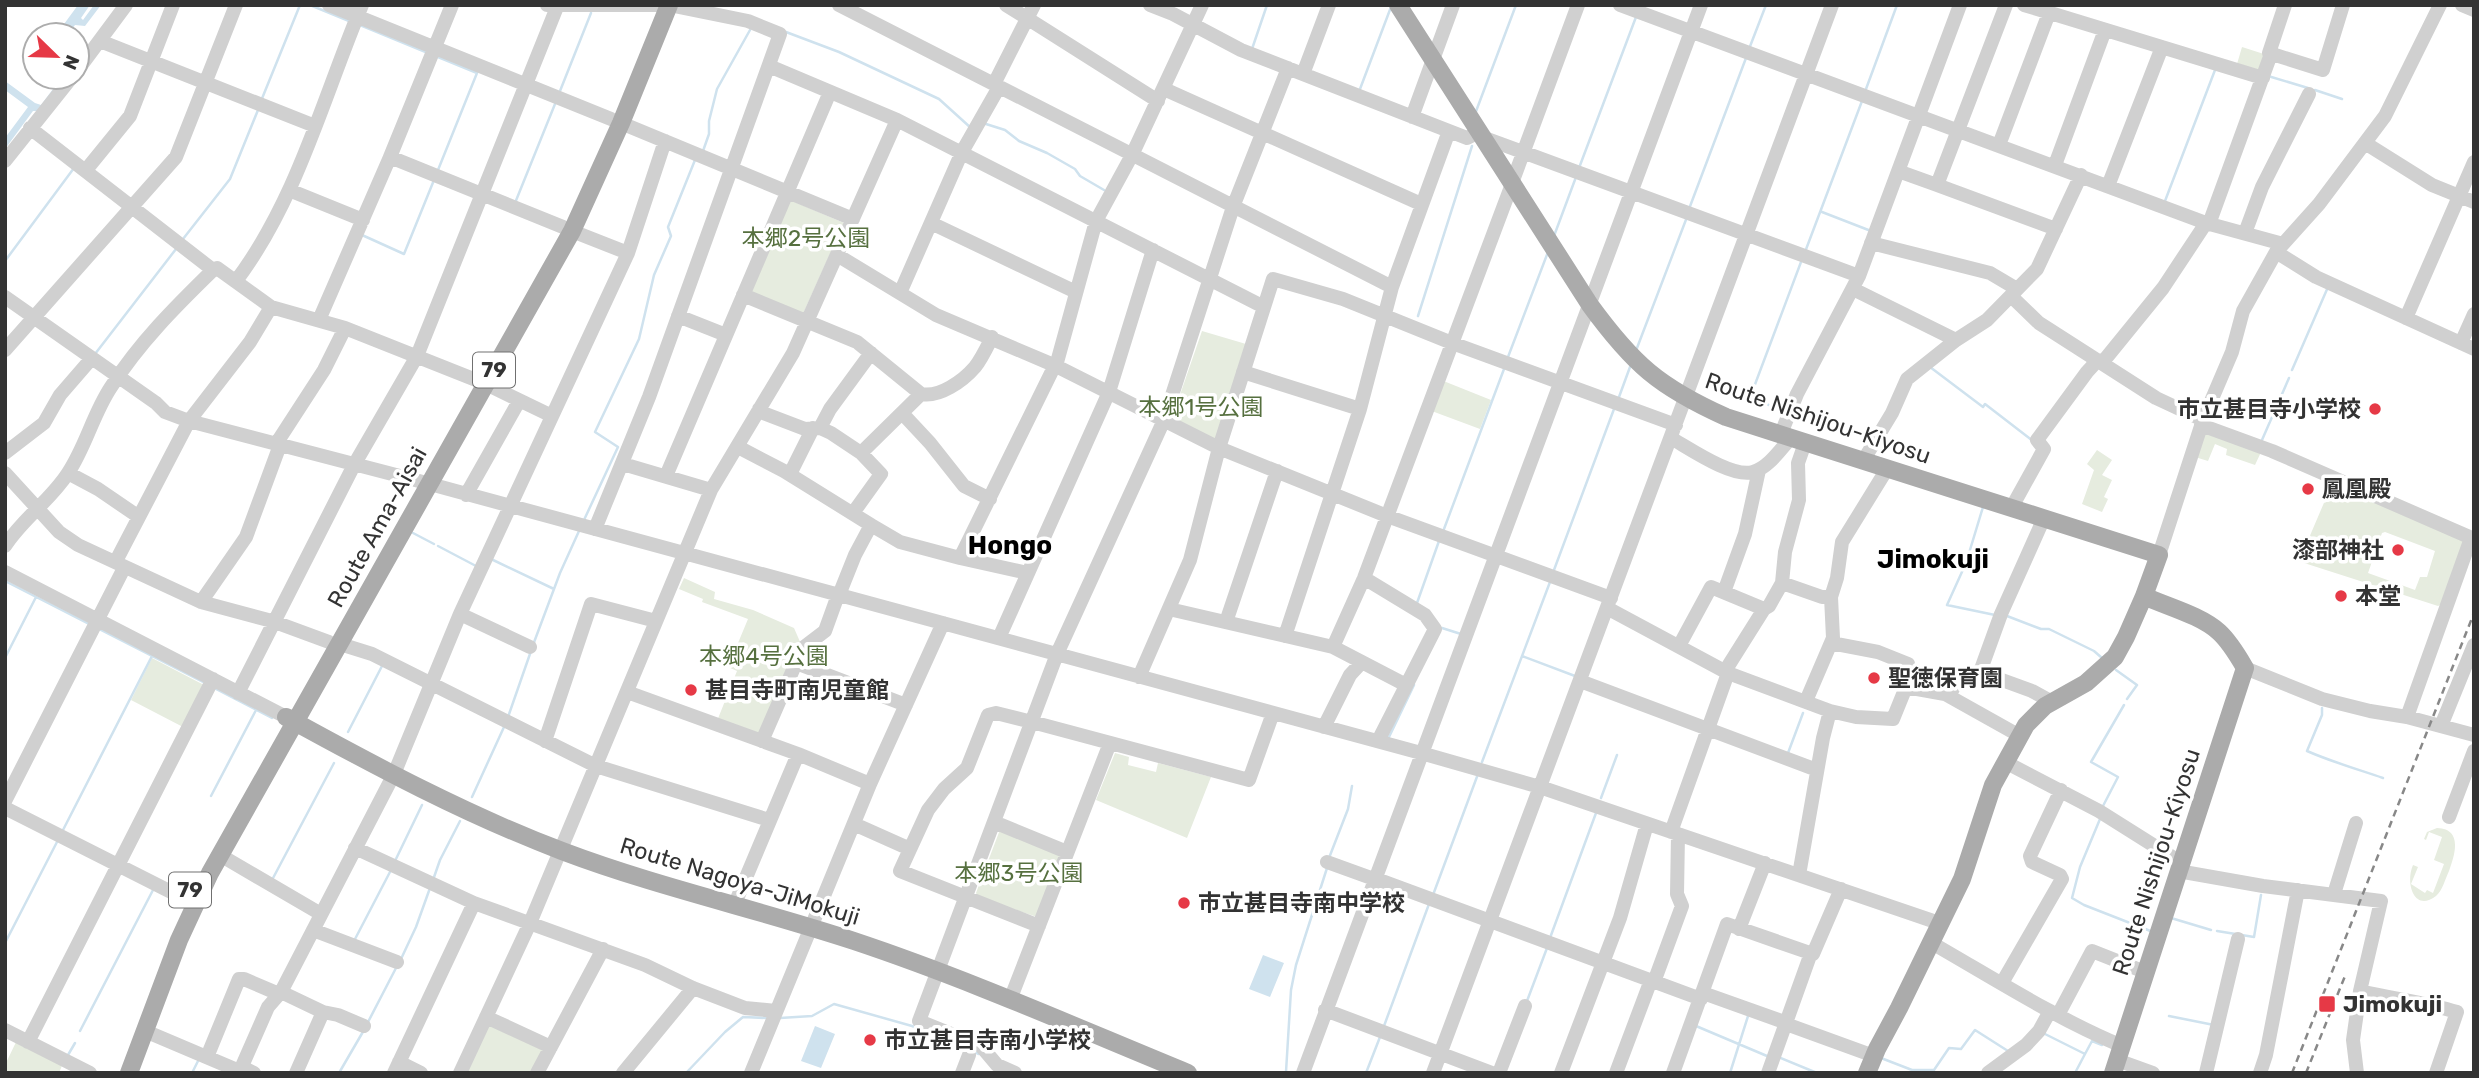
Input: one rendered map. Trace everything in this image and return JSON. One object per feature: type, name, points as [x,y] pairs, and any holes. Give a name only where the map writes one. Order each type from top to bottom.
[{"type":"main road","name":"Route Ama-Aisai","points":[[616,121],[658,5]]},
{"type":"main road","name":"Route Ama-Aisai","points":[[118,1073],[169,936],[186,899],[291,720],[568,229],[669,5]]},
{"type":"main road","name":"Route Nishijou-Kiyosu","points":[[1398,5],[1590,305],[1616,341],[1657,380],[1685,399],[1726,417],[2159,555]]},
{"type":"main road","points":[[1870,1065],[1962,879],[1993,785],[2005,762],[2030,720],[2052,702],[2086,683],[2115,656],[2126,638],[2159,555]]},
{"type":"main road","points":[[2144,596],[2214,629],[2232,648],[2245,668]]},
{"type":"main road","name":"Route Nishijou-Kiyosu","points":[[2118,1059],[2245,668]]},
{"type":"main road","name":"Route Ama-Aisai","points":[[129,1073],[194,904],[291,720]]},
{"type":"main road","name":"Route Nagoya-JiMokuji","points":[[291,720],[490,821],[561,851],[661,885],[810,928],[938,971],[1188,1073]]},
{"type":"street","points":[[91,53],[126,5]]},
{"type":"street","points":[[86,170],[130,116],[173,5]]},
{"type":"street","points":[[5,351],[176,157],[236,5]]},
{"type":"street","points":[[329,5],[360,11],[434,48],[853,219]]},
{"type":"street","points":[[319,320],[452,5]]},
{"type":"street","points":[[238,693],[272,621],[354,465],[417,356],[525,84],[552,6],[658,5]]},
{"type":"street","points":[[595,529],[623,464],[780,34],[748,21],[669,5]]},
{"type":"street","points":[[839,5],[861,10],[996,86],[1392,288]]},
{"type":"street","points":[[1006,5],[1030,12],[1161,95],[1263,134],[1421,204]]},
{"type":"street","points":[[1150,5],[1241,50],[1412,117],[1467,138],[1480,134],[1747,234],[1856,283],[1956,340]]},
{"type":"street","points":[[960,558],[1056,365],[1096,221],[1132,155],[1202,5]]},
{"type":"street","points":[[1303,75],[1329,5]]},
{"type":"street","points":[[1412,117],[1453,5]]},
{"type":"street","points":[[1333,647],[1364,578],[1578,5]]},
{"type":"street","points":[[1620,5],[2208,224],[2245,233],[2280,248],[2316,278],[2467,346],[2474,314]]},
{"type":"street","points":[[1303,1073],[1701,5]]},
{"type":"street","points":[[1433,1073],[1832,5]]},
{"type":"street","points":[[1616,1073],[1682,906],[1676,894],[1674,833],[1707,730],[1727,672],[1782,583],[1786,552],[1799,500],[1799,462],[1792,439],[1797,394],[1856,283],[1960,5]]},
{"type":"street","points":[[1937,185],[2006,5]]},
{"type":"street","points":[[2024,5],[2263,78]]},
{"type":"street","points":[[2012,508],[2044,449],[2037,440],[2163,288],[2208,224],[2263,78],[2285,5]]},
{"type":"street","points":[[2271,54],[2323,70],[2343,5]]},
{"type":"street","points":[[2159,555],[2202,422],[2232,352],[2243,311],[2280,248],[2319,204],[2385,116],[2440,5]]},
{"type":"street","points":[[2462,5],[2474,10]]},
{"type":"street","points":[[236,281],[260,250],[289,190],[360,11]]},
{"type":"street","points":[[900,293],[962,152],[1030,12]]},
{"type":"street","points":[[2000,145],[2049,13]]},
{"type":"street","points":[[2055,165],[2105,30]]},
{"type":"street","points":[[100,41],[315,126]]},
{"type":"street","points":[[2108,186],[2162,47]]},
{"type":"street","points":[[769,66],[897,120],[1264,307]]},
{"type":"street","points":[[1015,1073],[997,1065],[981,1046],[919,1021],[1057,654],[1164,420],[1233,207],[1288,68]]},
{"type":"street","points":[[5,161],[62,91]]},
{"type":"street","points":[[666,476],[830,92]]},
{"type":"street","points":[[2245,233],[2262,187],[2309,94]]},
{"type":"street","points":[[460,1073],[561,851],[711,490],[793,353],[897,120]]},
{"type":"street","points":[[34,124],[86,170],[213,270]]},
{"type":"street","points":[[1285,636],[1334,494],[1392,288],[1449,131]]},
{"type":"street","points":[[145,1031],[244,1072],[268,1007],[280,993],[394,774],[460,614],[628,253],[666,141]]},
{"type":"street","points":[[2365,143],[2432,185],[2474,202]]},
{"type":"street","points":[[390,157],[628,253]]},
{"type":"street","points":[[2406,318],[2474,162]]},
{"type":"street","points":[[1898,171],[2056,229]]},
{"type":"street","points":[[1863,461],[1908,379],[1956,340],[1987,320],[2037,269],[2081,175]]},
{"type":"street","points":[[289,190],[363,220]]},
{"type":"street","points":[[931,223],[1076,292]]},
{"type":"street","points":[[1871,243],[1990,273],[2014,292],[2039,323],[2156,398],[2202,422],[2472,538],[2407,717]]},
{"type":"street","points":[[999,638],[1109,392],[1153,250]]},
{"type":"street","points":[[836,254],[936,315],[1056,365],[1219,448],[1609,603],[1727,672],[1830,711],[1856,717],[1893,719],[1906,687],[1908,664],[1878,652],[1831,643]]},
{"type":"street","points":[[5,546],[36,509],[49,499],[68,473],[118,376],[167,315],[217,268],[271,307],[345,328],[481,382],[552,416]]},
{"type":"street","points":[[1139,677],[1189,560],[1219,448],[1273,279],[1343,299],[1560,383],[1673,432],[1728,468],[1746,473],[1759,470],[1792,439]]},
{"type":"street","points":[[743,295],[856,342],[921,394],[929,396],[954,385],[975,367],[992,337]]},
{"type":"street","points":[[5,297],[156,403],[164,412],[189,421],[999,638],[1540,787],[1939,923]]},
{"type":"street","points":[[5,801],[97,620],[139,517],[189,421],[250,342],[271,307]]},
{"type":"street","points":[[678,316],[726,335]]},
{"type":"street","points":[[201,602],[246,537],[278,445],[324,370],[345,328]]},
{"type":"street","points":[[790,474],[816,428],[871,353]]},
{"type":"street","points":[[5,453],[44,423],[60,396],[92,358]]},
{"type":"street","points":[[1243,372],[1360,409]]},
{"type":"street","points":[[861,453],[921,394]]},
{"type":"street","points":[[466,495],[519,401]]},
{"type":"street","points":[[759,409],[805,429],[816,428],[861,453],[881,474],[853,513]]},
{"type":"street","points":[[902,413],[964,486],[990,499]]},
{"type":"street","points":[[738,447],[790,474],[900,542],[1028,573]]},
{"type":"street","points":[[1777,454],[1799,462]]},
{"type":"street","points":[[623,464],[711,490]]},
{"type":"street","points":[[1805,701],[1833,638],[1830,597],[1837,578],[1842,542],[1887,469]]},
{"type":"street","points":[[1724,592],[1745,534],[1759,470]]},
{"type":"street","points":[[1226,622],[1277,471]]},
{"type":"street","points":[[68,473],[98,489],[139,517]]},
{"type":"street","points":[[5,474],[59,532],[78,545],[201,602],[272,621],[372,654],[596,766],[769,820]]},
{"type":"street","points":[[1980,672],[2001,614],[2044,518]]},
{"type":"street","points":[[762,741],[804,647],[825,631],[855,555],[871,525]]},
{"type":"street","points":[[5,572],[291,720]]},
{"type":"street","points":[[1364,578],[1424,615],[1435,629],[1378,741]]},
{"type":"street","points":[[1782,583],[1822,597],[1830,597]]},
{"type":"street","points":[[1679,646],[1711,587],[1764,609]]},
{"type":"street","points":[[545,741],[591,604],[656,621]]},
{"type":"street","points":[[1168,609],[1333,647],[1406,685]]},
{"type":"street","points":[[460,614],[530,647]]},
{"type":"street","points":[[751,1073],[870,784],[943,623]]},
{"type":"street","points":[[2441,726],[2474,645]]},
{"type":"street","points":[[1324,727],[1350,676],[1362,662]]},
{"type":"street","points":[[796,663],[906,705]]},
{"type":"street","points":[[2245,668],[2322,698],[2474,735]]},
{"type":"street","points":[[1950,696],[1958,676],[1980,672],[2032,691],[2052,702]]},
{"type":"street","points":[[28,1042],[212,679]]},
{"type":"street","points":[[1580,681],[1817,770]]},
{"type":"street","points":[[1906,687],[1950,696],[2020,736]]},
{"type":"street","points":[[627,692],[798,754],[870,784]]},
{"type":"street","points":[[1799,875],[1830,711]]},
{"type":"street","points":[[1039,926],[900,871],[928,810],[944,789],[967,768],[988,715],[996,713],[1249,780],[1273,713]]},
{"type":"street","points":[[1010,1000],[1110,743]]},
{"type":"street","points":[[2449,817],[2474,751]]},
{"type":"street","points":[[734,906],[798,754]]},
{"type":"street","points":[[2005,762],[2099,811],[2179,866],[2298,890],[2381,901],[2360,991],[2353,1040],[2357,1073]]},
{"type":"street","points":[[2002,984],[2062,878],[2032,862],[2030,856],[2061,790]]},
{"type":"street","points":[[5,808],[186,899]]},
{"type":"street","points":[[994,822],[1067,852]]},
{"type":"street","points":[[2334,894],[2356,822]]},
{"type":"street","points":[[853,824],[910,849]]},
{"type":"street","points":[[1561,1073],[1620,918],[1647,824]]},
{"type":"street","points":[[355,848],[474,903],[645,965],[745,1009],[776,1011]]},
{"type":"street","points":[[220,855],[321,914]]},
{"type":"street","points":[[1327,862],[1652,981],[1786,1023],[1870,1065]]},
{"type":"street","points":[[1739,929],[1765,863]]},
{"type":"street","points":[[1768,1073],[1811,953],[1841,890]]},
{"type":"street","points":[[2260,1073],[2266,1055],[2298,890]]},
{"type":"street","points":[[421,1073],[397,1068],[474,903]]},
{"type":"street","points":[[1673,1073],[1727,924],[1811,953]]},
{"type":"street","points":[[313,930],[397,962]]},
{"type":"street","points":[[2206,1073],[2238,939]]},
{"type":"street","points":[[1930,942],[2091,1033],[2118,1059],[2153,1073]]},
{"type":"street","points":[[537,1073],[603,949]]},
{"type":"street","points":[[1988,1073],[2026,1045],[2039,1031],[2054,1013],[2092,951],[2145,972]]},
{"type":"street","points":[[207,1057],[239,979],[364,1026]]},
{"type":"street","points":[[623,1073],[693,988]]},
{"type":"street","points":[[2360,991],[2431,1004],[2457,1012],[2435,1073]]},
{"type":"street","points":[[1499,1073],[1525,1006]]},
{"type":"street","points":[[1325,1010],[1492,1073]]},
{"type":"street","points":[[296,1073],[323,1012]]},
{"type":"street","points":[[486,1017],[551,1047]]},
{"type":"street","points":[[5,1030],[90,1073]]},
{"type":"street","points":[[962,1073],[969,1055]]},
{"type":"green space","points":[[2242,47],[2267,55],[2262,72],[2237,64]]},
{"type":"green space","name":"本郷2号公園","points":[[790,200],[844,223],[802,316],[750,294]]},
{"type":"green space","name":"本郷1号公園","points":[[1202,331],[1246,344],[1217,438],[1212,440],[1174,420],[1173,415]]},
{"type":"green space","points":[[1441,380],[1491,400],[1480,429],[1429,410]]},
{"type":"green space","points":[[2203,431],[2262,450],[2255,465],[2226,455],[2227,449],[2215,444],[2208,461],[2195,457]]},
{"type":"green space","points":[[2097,450],[2112,460],[2102,475],[2112,480],[2104,497],[2108,499],[2102,512],[2082,504],[2094,470],[2087,464]]},
{"type":"green space","points":[[2332,484],[2462,538],[2464,544],[2444,603],[2438,606],[2301,562]],"holes":[[[2385,532],[2435,551],[2427,577],[2420,577],[2415,590],[2368,573],[2382,533]]]},
{"type":"green space","name":"本郷4号公園","points":[[684,578],[715,592],[714,599],[753,610],[794,628],[801,644],[761,734],[717,721],[737,671],[728,667],[748,619],[702,602],[703,599],[679,589]]},
{"type":"green space","points":[[152,658],[204,685],[183,727],[131,700]]},
{"type":"green space","points":[[1115,753],[1129,757],[1128,765],[1156,772],[1158,763],[1211,777],[1187,838],[1096,800]]},
{"type":"green space","name":"本郷3号公園","points":[[1001,827],[1062,853],[1037,917],[978,897],[976,893]]},
{"type":"green space","points":[[2437,828],[2445,829],[2454,838],[2453,857],[2438,894],[2422,901],[2413,894],[2410,880],[2411,872],[2413,865],[2418,867],[2411,884],[2425,893],[2427,890],[2433,893],[2444,864],[2434,860],[2442,837],[2429,832],[2426,840],[2424,839],[2427,832]]},
{"type":"green space","points":[[490,1022],[545,1048],[533,1073],[466,1073]]},
{"type":"green space","points":[[17,1040],[63,1063],[59,1073],[5,1073],[5,1065]]},
{"type":"water","points":[[78,5],[90,5],[81,18],[83,20],[94,5],[101,5],[89,21],[66,21]]},
{"type":"water","points":[[5,81],[41,105],[52,91],[58,91],[43,111],[33,111],[5,149],[5,138],[28,107],[5,90]]},
{"type":"water","points":[[1263,955],[1284,963],[1270,997],[1249,989]]},
{"type":"water","points":[[815,1026],[835,1034],[821,1068],[801,1061]]},
{"type":"waterway","points":[[261,101],[300,5]]},
{"type":"waterway","points":[[310,5],[349,21]]},
{"type":"waterway","points":[[1252,49],[1267,5]]},
{"type":"waterway","points":[[1475,114],[1516,5]]},
{"type":"waterway","points":[[1749,49],[1766,5]]},
{"type":"waterway","points":[[1866,89],[1897,5]]},
{"type":"waterway","points":[[1360,89],[1391,7]]},
{"type":"waterway","points":[[560,91],[591,13]]},
{"type":"waterway","points":[[1579,168],[1636,17]]},
{"type":"waterway","points":[[360,25],[428,53]]},
{"type":"waterway","points":[[703,151],[709,134],[709,121],[717,89],[750,30]]},
{"type":"waterway","points":[[786,32],[839,52],[939,99],[971,128]]},
{"type":"waterway","points":[[438,57],[477,73]]},
{"type":"waterway","points":[[1689,209],[1746,58]]},
{"type":"waterway","points":[[2165,201],[2215,70]]},
{"type":"waterway","points":[[438,170],[477,73]]},
{"type":"waterway","points":[[2268,76],[2308,88]]},
{"type":"waterway","points":[[2315,90],[2342,99]]},
{"type":"waterway","points":[[1805,252],[1862,101]]},
{"type":"waterway","points":[[515,203],[555,104]]},
{"type":"waterway","points":[[183,239],[230,179],[258,110]]},
{"type":"waterway","points":[[986,124],[1005,130],[1019,141],[1047,153],[1104,190]]},
{"type":"waterway","points":[[1418,316],[1472,146]]},
{"type":"waterway","points":[[584,520],[618,447],[595,432],[639,339],[654,275],[671,236],[668,227],[695,160],[693,159]]},
{"type":"waterway","points":[[5,261],[74,168]]},
{"type":"waterway","points":[[1554,236],[1576,177]]},
{"type":"waterway","points":[[362,235],[404,254],[434,180]]},
{"type":"waterway","points":[[1822,212],[1871,231]]},
{"type":"waterway","points":[[1637,348],[1687,217]]},
{"type":"waterway","points":[[95,354],[176,249]]},
{"type":"waterway","points":[[1508,357],[1548,252]]},
{"type":"waterway","points":[[1783,413],[1751,395],[1801,262]]},
{"type":"waterway","points":[[2292,370],[2328,287]]},
{"type":"waterway","points":[[1619,397],[1630,367]]},
{"type":"waterway","points":[[1930,367],[2033,441]]},
{"type":"waterway","points":[[1444,529],[1504,369]]},
{"type":"waterway","points":[[2262,440],[2289,378]]},
{"type":"waterway","points":[[1554,570],[1614,409]]},
{"type":"waterway","points":[[1983,507],[1966,563],[1947,605],[1995,615]]},
{"type":"waterway","points":[[533,645],[579,531]]},
{"type":"waterway","points":[[413,533],[434,544]]},
{"type":"waterway","points":[[1417,603],[1439,541]]},
{"type":"waterway","points":[[438,546],[476,566]]},
{"type":"waterway","points":[[491,559],[554,589]]},
{"type":"waterway","points":[[5,581],[89,624]]},
{"type":"waterway","points":[[1482,762],[1550,582]]},
{"type":"waterway","points":[[5,658],[36,597]]},
{"type":"waterway","points":[[2007,616],[2041,629],[2049,629],[2094,651],[2102,658]]},
{"type":"waterway","points":[[1442,628],[1461,634]]},
{"type":"waterway","points":[[99,629],[205,683]]},
{"type":"waterway","points":[[508,717],[531,651]]},
{"type":"waterway","points":[[62,832],[152,656]]},
{"type":"waterway","points":[[1522,656],[1575,676]]},
{"type":"waterway","points":[[348,732],[382,666]]},
{"type":"waterway","points":[[2116,670],[2137,685],[2127,699]]},
{"type":"waterway","points":[[1389,737],[1414,685]]},
{"type":"waterway","points":[[216,689],[272,718]]},
{"type":"waterway","points":[[2103,806],[2118,777],[2091,762],[2124,705]]},
{"type":"waterway","points":[[2322,708],[2322,715],[2307,751],[2383,778]]},
{"type":"waterway","points":[[211,796],[256,710]]},
{"type":"waterway","points":[[1788,753],[1803,713]]},
{"type":"waterway","points":[[472,797],[504,727]]},
{"type":"waterway","points":[[1601,798],[1617,755]]},
{"type":"waterway","points":[[272,880],[334,763]]},
{"type":"waterway","points":[[1433,895],[1478,774]]},
{"type":"waterway","points":[[1329,858],[1348,809],[1352,786]]},
{"type":"waterway","points":[[395,861],[422,805]]},
{"type":"waterway","points":[[1550,938],[1596,813]]},
{"type":"waterway","points":[[2100,819],[2080,867],[2072,898],[2153,932]]},
{"type":"waterway","points":[[433,880],[460,821]]},
{"type":"waterway","points":[[5,943],[58,840]]},
{"type":"waterway","points":[[1286,1072],[1291,990],[1296,965],[1327,868]]},
{"type":"waterway","points":[[354,941],[391,870]]},
{"type":"waterway","points":[[401,959],[430,888]]},
{"type":"waterway","points":[[80,1031],[153,890]]},
{"type":"waterway","points":[[2217,931],[2254,937],[2261,895]]},
{"type":"waterway","points":[[1384,1026],[1429,904]]},
{"type":"waterway","points":[[2171,918],[2211,930]]},
{"type":"waterway","points":[[1527,1001],[1547,948]]},
{"type":"waterway","points":[[367,1024],[396,968]]},
{"type":"waterway","points":[[780,1018],[812,1016],[834,1004],[912,1026],[979,1054]]},
{"type":"waterway","points":[[1730,1073],[1748,1016]]},
{"type":"waterway","points":[[2169,1016],[2214,1025]]},
{"type":"waterway","points":[[686,1073],[743,1017],[767,1018]]},
{"type":"waterway","points":[[1696,1026],[1767,1056]]},
{"type":"waterway","points":[[339,1073],[364,1030]]},
{"type":"waterway","points":[[1881,1058],[1912,1070],[1934,1070],[1949,1048],[1961,1049],[1975,1030],[2008,1051]]},
{"type":"waterway","points":[[2045,1034],[2085,1054],[2092,1041],[2102,1045]]},
{"type":"waterway","points":[[1366,1073],[1380,1037]]},
{"type":"waterway","points":[[68,1055],[75,1043]]},
{"type":"waterway","points":[[2075,1073],[2085,1054]]},
{"type":"waterway","points":[[1778,1057],[1817,1073]]},
{"type":"waterway","points":[[192,1073],[199,1059]]},
{"type":"waterway","points":[[1284,1073],[1293,1073]]},
{"type":"railway","points":[[2292,1073],[2474,613]]},
{"type":"railway","points":[[2306,1073],[2345,976]]},
{"type":"place","name":"市立甚目寺小学校","points":[[2375,409]]},
{"type":"place","name":"鳳凰殿","points":[[2308,489]]},
{"type":"place","name":"漆部神社","points":[[2398,550]]},
{"type":"place","name":"本堂","points":[[2341,596]]},
{"type":"place","name":"聖徳保育園","points":[[1874,678]]},
{"type":"place","name":"甚目寺町南児童館","points":[[691,690]]},
{"type":"place","name":"市立甚目寺南中学校","points":[[1184,903]]},
{"type":"place","name":"Jimokuji","points":[[2327,1004]]},
{"type":"place","name":"市立甚目寺南小学校","points":[[870,1040]]},
{"type":"district","name":"Hongo","points":[[1010,545]]},
{"type":"district","name":"Jimokuji","points":[[1933,559]]}]
